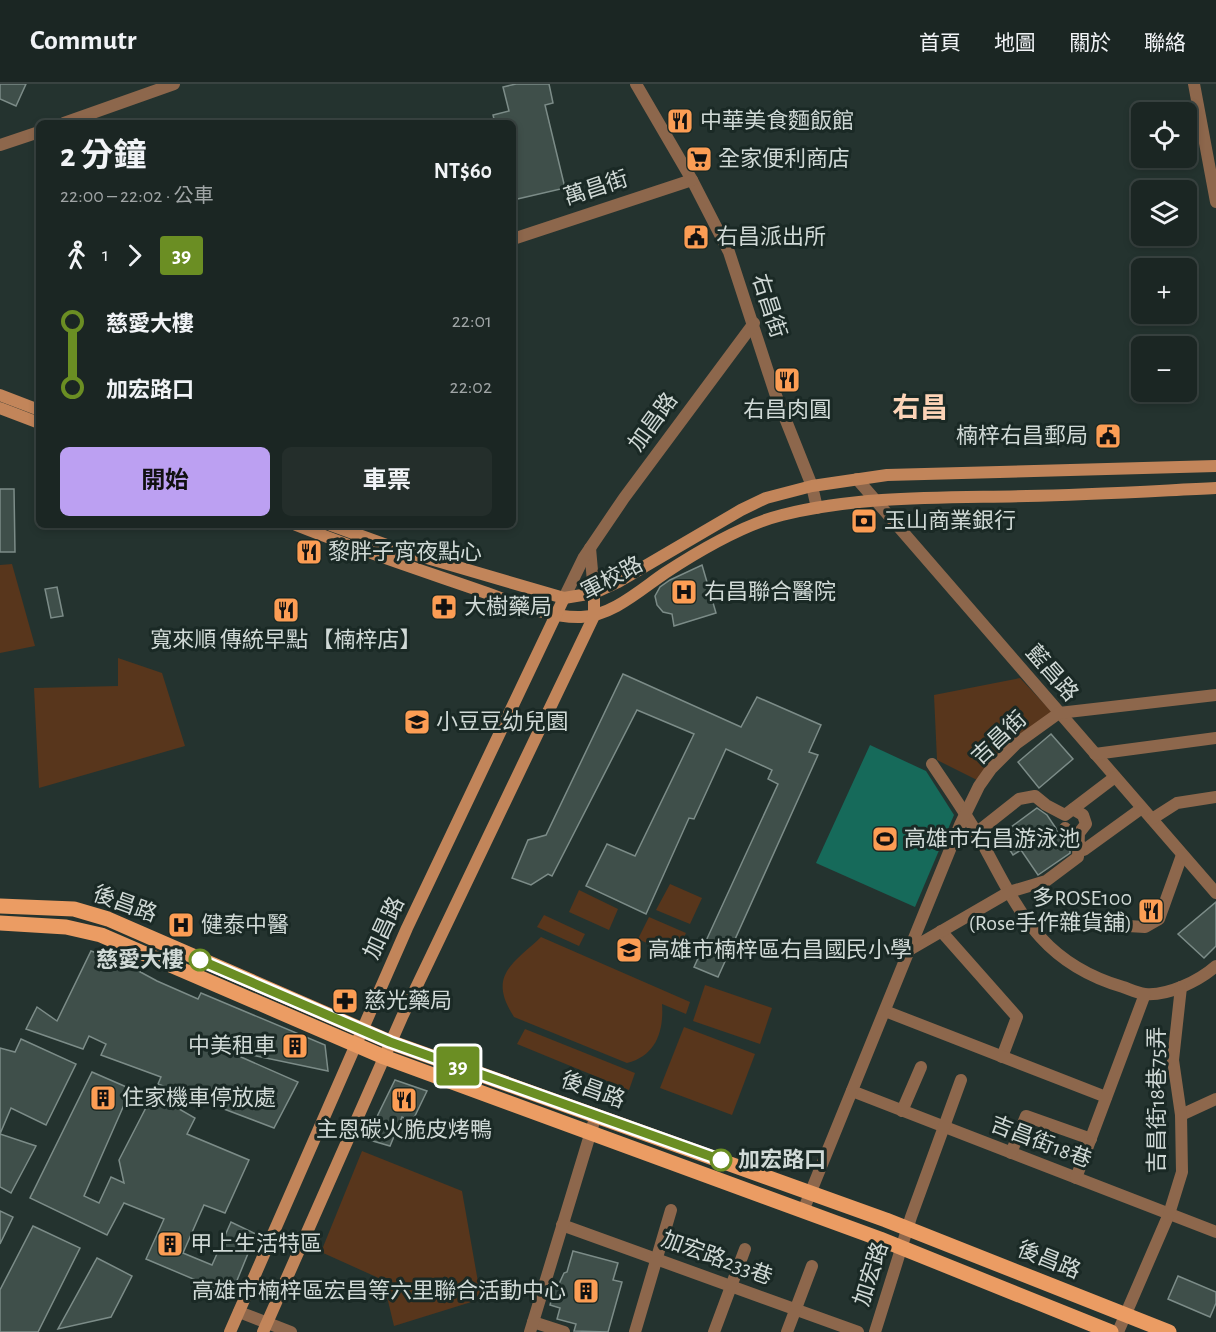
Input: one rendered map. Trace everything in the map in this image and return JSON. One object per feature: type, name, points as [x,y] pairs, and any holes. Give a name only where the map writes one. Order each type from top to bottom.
[{"type":"main road","name":"後昌路","points":[[0,906],[74,909],[108,919],[390,1042],[596,1114],[908,1228],[1169,1332]]},
{"type":"main road","name":"後昌路","points":[[0,923],[66,927],[101,935],[384,1057],[902,1248],[1111,1332]]},
{"type":"street","points":[[72,120],[174,84]]},
{"type":"street","name":"右昌街","points":[[636,84],[692,180],[729,252],[775,393],[812,486],[817,508]]},
{"type":"street","points":[[1194,84],[1216,202]]},
{"type":"street","points":[[0,145],[36,133]]},
{"type":"street","name":"萬昌街","points":[[516,238],[692,180]]},
{"type":"street","name":"加昌路","points":[[230,1332],[354,1045],[460,815],[558,616],[564,597],[590,548],[663,443],[754,323]]},
{"type":"street","points":[[0,395],[36,409]]},
{"type":"street","points":[[0,408],[36,422]]},
{"type":"street","points":[[812,486],[887,476],[1216,466]]},
{"type":"street","name":"藍昌路","points":[[857,479],[1216,893]]},
{"type":"street","name":"軍校路","points":[[339,528],[405,552],[564,597],[594,593],[618,582],[741,510],[766,498],[812,486]]},
{"type":"street","points":[[876,500],[1216,488]]},
{"type":"street","name":"軍校路","points":[[304,528],[385,559],[558,616],[594,616],[622,602],[713,545],[752,526],[778,516],[876,500]]},
{"type":"street","points":[[265,1328],[390,1042],[594,616],[590,548]]},
{"type":"street","name":"吉昌街","points":[[803,1211],[966,814],[979,786],[992,769],[1017,744],[1059,713],[1216,695]]},
{"type":"street","points":[[1095,754],[1216,738]]},
{"type":"street","points":[[932,764],[966,814],[1026,923],[1048,948],[1069,964],[1099,980],[1145,994],[1181,987],[1216,966]]},
{"type":"street","points":[[976,833],[1019,799],[1035,796],[1065,815],[1115,777]]},
{"type":"street","points":[[1152,819],[1178,803],[1216,797]]},
{"type":"street","points":[[909,950],[1009,892],[1046,881],[1078,857],[1079,833],[1086,824],[1083,815],[1073,808]]},
{"type":"street","points":[[1065,828],[1084,850],[1142,808]]},
{"type":"street","points":[[1128,926],[1146,927],[1159,919],[1182,855]]},
{"type":"street","points":[[942,931],[1017,1017],[1002,1056]]},
{"type":"street","name":"吉昌街18巷75弄","points":[[1118,1332],[1169,1213],[1182,1172],[1181,1115],[1173,1060],[1181,987]]},
{"type":"street","points":[[1076,1178],[1145,994]]},
{"type":"street","points":[[885,1011],[1106,1097]]},
{"type":"street","points":[[902,1111],[921,1067]]},
{"type":"street","name":"加宏路","points":[[875,1332],[908,1228],[961,1080]]},
{"type":"street","name":"吉昌街18巷","points":[[852,1091],[1216,1232]]},
{"type":"street","points":[[1181,1115],[1216,1099]]},
{"type":"street","points":[[564,1332],[531,1327],[596,1114]]},
{"type":"street","points":[[1011,1153],[1026,1116],[1091,1139]]},
{"type":"street","points":[[635,1332],[671,1210]]},
{"type":"street","name":"加宏路233巷","points":[[562,1225],[858,1332]]},
{"type":"street","points":[[714,1332],[745,1249]]},
{"type":"street","points":[[787,1332],[812,1266]]},
{"type":"street","points":[[239,1312],[265,1328],[291,1332]]},
{"type":"shaded area","points":[[12,564],[35,646],[0,653],[0,565]]},
{"type":"shaded area","points":[[118,658],[162,673],[185,746],[39,788],[34,688],[118,686]]},
{"type":"shaded area","points":[[1020,678],[1052,712],[977,780],[937,760],[934,695]]},
{"type":"shaded area","name":"高雄市右昌游泳池","points":[[870,745],[926,771],[954,815],[915,907],[816,863]]},
{"type":"shaded area","points":[[670,884],[702,898],[690,924],[656,910]]},
{"type":"shaded area","points":[[579,890],[618,909],[609,930],[569,912]]},
{"type":"shaded area","points":[[544,915],[585,934],[579,946],[537,927]]},
{"type":"shaded area","points":[[649,917],[686,933],[675,956],[638,939]]},
{"type":"shaded area","points":[[541,937],[690,1002],[686,1014],[662,1004],[661,1024],[656,1041],[645,1055],[627,1063],[514,1017],[506,1003],[503,980],[513,963]]},
{"type":"shaded area","points":[[705,985],[772,1008],[760,1044],[693,1021]]},
{"type":"shaded area","points":[[684,1027],[755,1054],[732,1115],[660,1088]]},
{"type":"shaded area","points":[[525,1029],[635,1073],[629,1090],[517,1044]]},
{"type":"shaded area","points":[[362,1151],[462,1191],[481,1299],[394,1326],[383,1280],[321,1252]]},
{"type":"building","points":[[0,84],[26,84],[16,106],[0,99]]},
{"type":"building","points":[[516,84],[549,84],[553,103],[545,105],[565,188],[516,199],[516,120],[494,120],[493,115],[509,111],[503,87]]},
{"type":"building","points":[[0,489],[14,489],[15,552],[0,552]]},
{"type":"building","name":"右昌聯合醫院","points":[[702,565],[716,613],[674,626],[672,614],[663,612],[657,605],[655,596],[660,587],[670,580]]},
{"type":"building","points":[[57,587],[63,616],[51,618],[45,589]]},
{"type":"building","points":[[623,674],[741,727],[757,697],[821,725],[809,752],[818,755],[718,977],[694,967],[778,784],[768,779],[772,770],[726,749],[694,819],[689,818],[646,914],[586,886],[607,844],[635,856],[694,734],[637,710],[552,876],[548,874],[531,885],[512,878],[528,840],[546,835]]},
{"type":"building","points":[[1051,734],[1073,759],[1039,788],[1018,762]]},
{"type":"building","points":[[1037,808],[1047,815],[1070,849],[1070,853],[1038,875],[1021,850],[1013,855],[1006,844],[1013,839],[1007,830]]},
{"type":"building","points":[[1216,902],[1216,946],[1204,958],[1178,934]]},
{"type":"building","points":[[91,951],[122,962],[198,999],[201,993],[325,1045],[328,1071],[242,1053],[241,1057],[298,1082],[274,1128],[158,1084],[161,1077],[101,1055],[106,1044],[89,1036],[83,1049],[26,1029],[37,1007],[57,1021]]},
{"type":"building","points":[[21,1039],[76,1064],[46,1125],[11,1108],[0,1134],[0,1048],[15,1052]]},
{"type":"building","points":[[92,1072],[131,1089],[84,1196],[99,1203],[111,1177],[124,1183],[119,1160],[153,1094],[195,1118],[187,1134],[249,1160],[225,1213],[204,1205],[183,1253],[212,1265],[231,1222],[256,1234],[231,1295],[146,1259],[164,1219],[124,1203],[107,1235],[30,1198]]},
{"type":"building","points":[[395,1080],[427,1091],[412,1122],[402,1117],[390,1146],[366,1139]]},
{"type":"building","points":[[0,1134],[36,1146],[11,1193],[0,1187]]},
{"type":"building","points":[[0,1211],[13,1217],[0,1244]]},
{"type":"building","points":[[33,1226],[80,1248],[38,1332],[0,1332],[0,1290]]},
{"type":"building","name":"高雄市楠梓區宏昌等六里聯合活動中心","points":[[573,1251],[618,1263],[613,1280],[622,1282],[608,1332],[574,1331],[576,1324],[557,1319],[560,1308],[550,1305],[555,1286],[558,1286],[564,1273],[567,1272]]},
{"type":"building","points":[[97,1258],[132,1276],[111,1317],[58,1329]]},
{"type":"building","points":[[1178,1276],[1216,1292],[1216,1303],[1210,1317],[1168,1299]]},
{"type":"bus line","name":"39","points":[[200,960],[390,1042],[721,1160]]},
{"type":"place","name":"中華美食麵飯館","points":[[680,121]]},
{"type":"place","name":"全家便利商店","points":[[699,159]]},
{"type":"place","name":"右昌派出所","points":[[696,237]]},
{"type":"place","name":"右昌肉圓","points":[[787,380]]},
{"type":"place","name":"楠梓右昌郵局","points":[[1108,436]]},
{"type":"place","name":"玉山商業銀行","points":[[864,521]]},
{"type":"place","name":"黎胖子宵夜點心","points":[[309,552]]},
{"type":"place","name":"右昌聯合醫院","points":[[684,592]]},
{"type":"place","name":"大樹藥局","points":[[444,607]]},
{"type":"place","name":"寬來順 傳統早點 【楠梓店】","points":[[286,610]]},
{"type":"place","name":"小豆豆幼兒園","points":[[417,722]]},
{"type":"place","name":"高雄市右昌游泳池","points":[[885,839]]},
{"type":"place","name":"多ROSE100 (Rose手作雜貨舖)","points":[[1151,911]]},
{"type":"place","name":"健泰中醫","points":[[181,925]]},
{"type":"place","name":"高雄市楠梓區右昌國民小學","points":[[629,950]]},
{"type":"place","name":"慈愛大樓","points":[[200,960]]},
{"type":"place","name":"慈光藥局","points":[[345,1001]]},
{"type":"place","name":"中美租車","points":[[295,1046]]},
{"type":"place","name":"住家機車停放處","points":[[103,1098]]},
{"type":"place","name":"主恩碳火脆皮烤鴨","points":[[404,1100]]},
{"type":"place","name":"加宏路口","points":[[721,1160]]},
{"type":"place","name":"甲上生活特區","points":[[170,1244]]},
{"type":"place","name":"高雄市楠梓區宏昌等六里聯合活動中心","points":[[586,1291]]},
{"type":"district","name":"右昌","points":[[920,409]]}]
